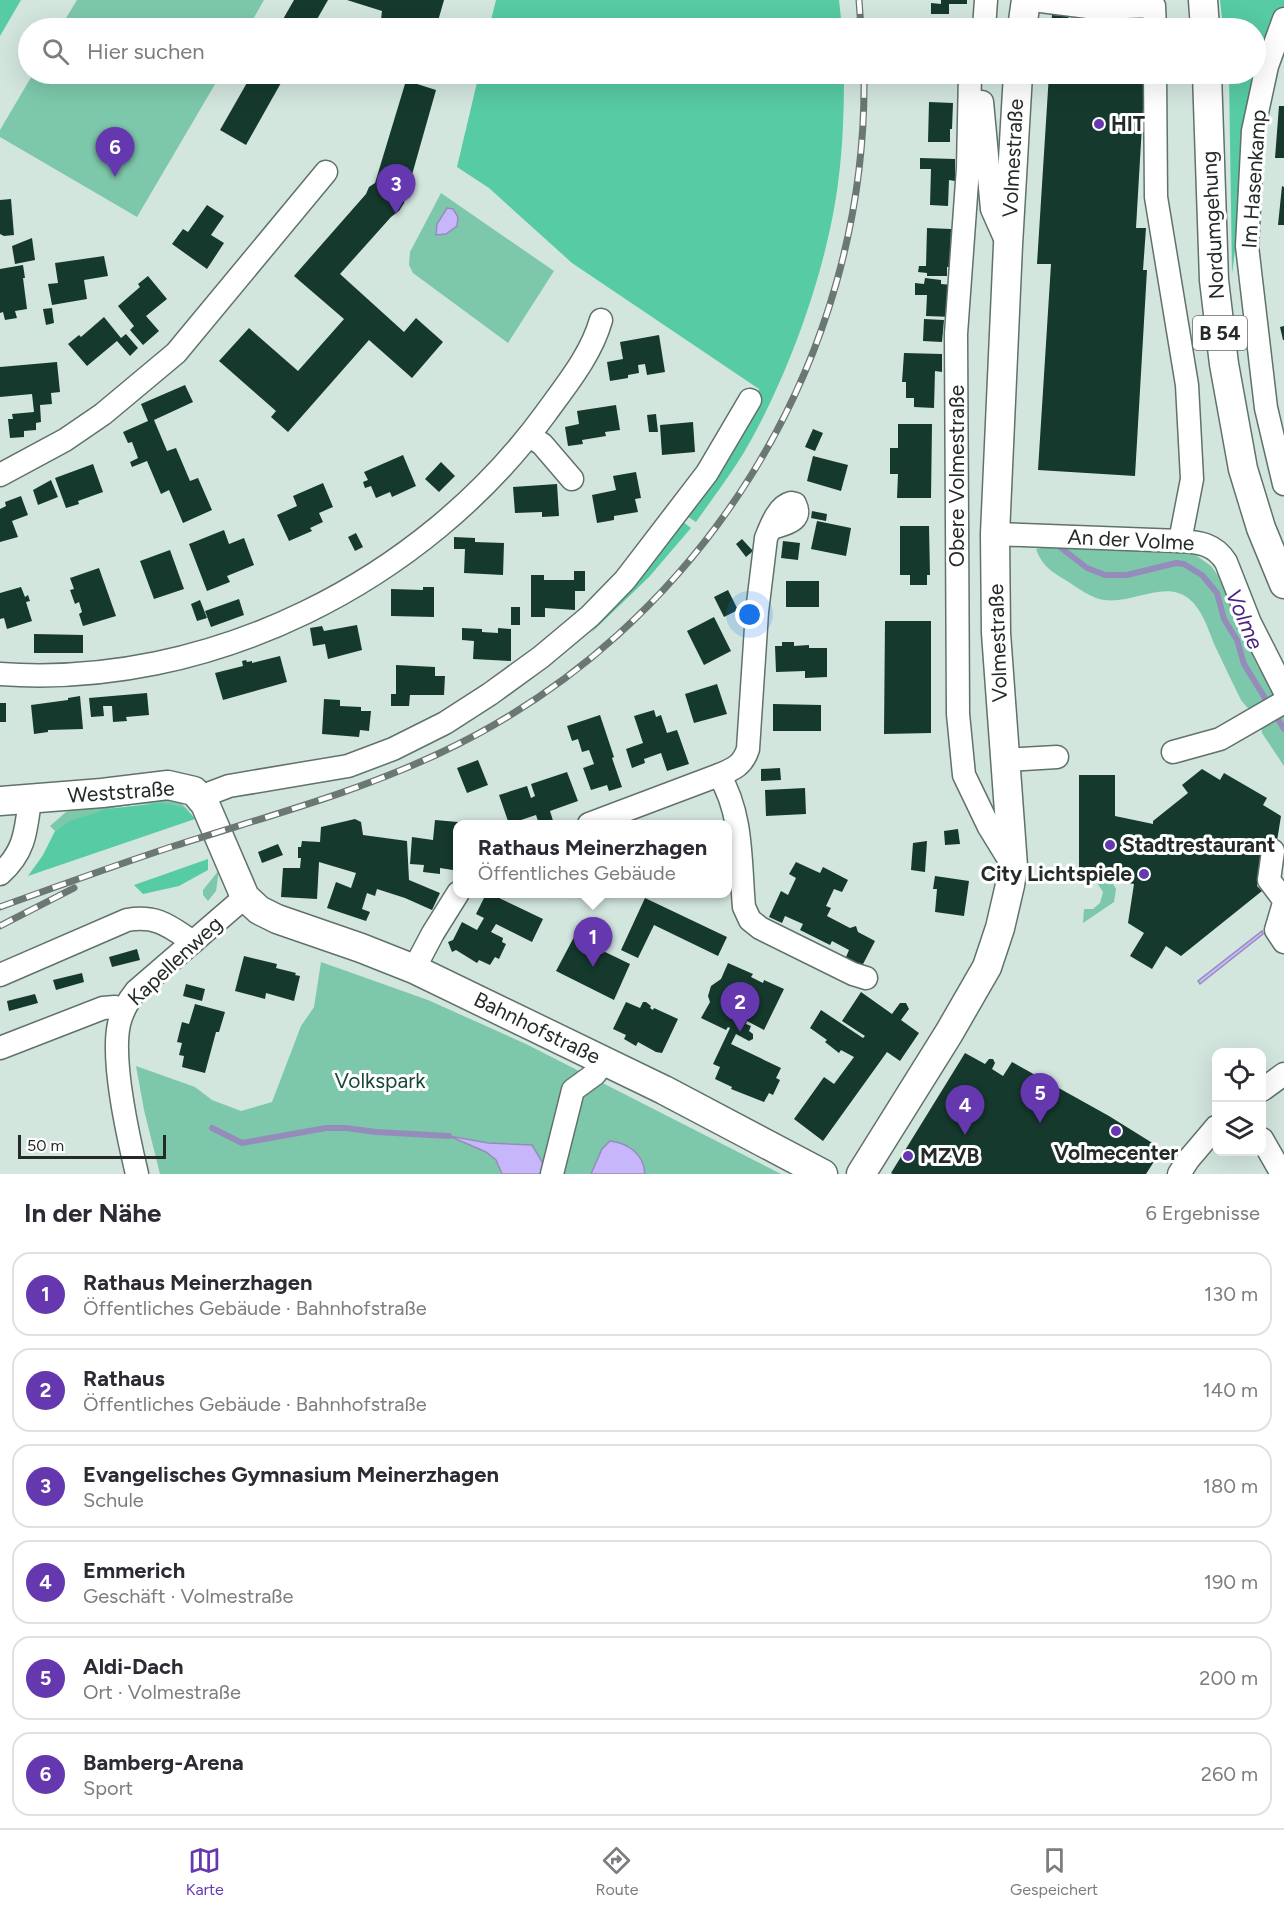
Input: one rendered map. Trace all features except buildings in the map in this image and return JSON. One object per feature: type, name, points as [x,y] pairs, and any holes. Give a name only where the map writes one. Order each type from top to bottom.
[{"type":"main road","points":[[1023,18],[1026,0]]},
{"type":"main road","points":[[1203,0],[1204,18]]},
{"type":"main road","name":"Volmestraße","points":[[861,1174],[949,1033],[987,966],[1000,928],[1013,866],[996,633],[995,534],[1017,84]]},
{"type":"main road","name":"Nordumgehung","points":[[1207,84],[1214,280],[1224,364],[1243,469],[1261,528],[1284,584]]},
{"type":"main road","name":"Weststraße","points":[[0,801],[102,793],[168,784],[194,791],[201,797],[245,897]]},
{"type":"main road","name":"Bahnhofstraße","points":[[245,897],[259,910],[276,919],[414,969],[604,1060],[823,1174]]},
{"type":"street","points":[[985,18],[986,0]]},
{"type":"street","points":[[1033,0],[1154,12]]},
{"type":"street","name":"Im Hasenkamp","points":[[1266,71],[1284,19]]},
{"type":"street","name":"Obere Volmestraße","points":[[970,84],[968,168],[956,334],[958,714],[964,775],[989,827],[1013,866]]},
{"type":"street","points":[[980,84],[992,209],[1008,245]]},
{"type":"street","points":[[1155,84],[1156,197],[1187,385],[1192,479],[1180,541]]},
{"type":"street","name":"Im Hasenkamp","points":[[1263,84],[1253,130],[1246,246],[1266,408],[1284,484]]},
{"type":"street","points":[[0,475],[24,464],[103,414],[176,353],[326,172]]},
{"type":"street","points":[[0,674],[39,676],[101,672],[191,656],[240,641],[292,619],[337,596],[422,541],[496,473],[529,436],[592,346],[601,320]]},
{"type":"street","points":[[201,797],[229,786],[348,766],[382,753],[445,723],[507,682],[582,622],[625,580],[707,473],[750,400]]},
{"type":"street","points":[[529,436],[542,444],[572,479]]},
{"type":"street","points":[[602,820],[735,769],[744,761],[748,750],[760,580],[766,538],[770,528]]},
{"type":"street","name":"An der Volme","points":[[995,534],[1180,541],[1209,545],[1222,555],[1250,623],[1284,690]]},
{"type":"street","points":[[1173,753],[1214,741],[1284,702]]},
{"type":"street","points":[[1005,760],[1057,757]]},
{"type":"street","points":[[719,775],[728,790],[735,810],[744,907],[750,920],[760,928],[842,969],[866,978]]},
{"type":"street","points":[[0,874],[13,862],[22,846],[26,834],[30,800]]},
{"type":"street","points":[[1273,851],[1269,880],[1284,902],[1280,936]]},
{"type":"street","name":"Kapellenweg","points":[[137,1174],[128,1140],[118,1068],[117,1041],[124,1009],[136,991],[245,897]]},
{"type":"street","points":[[414,969],[455,898]]},
{"type":"street","points":[[0,975],[127,920],[147,918],[159,921],[193,942]]},
{"type":"street","points":[[0,1048],[103,1008],[124,1009]]},
{"type":"street","points":[[552,1174],[573,1090],[595,1074],[604,1060]]},
{"type":"street","points":[[1266,1087],[1283,1076]]},
{"type":"street","points":[[1179,1174],[1212,1132]]},
{"type":"street","points":[[1266,1145],[1282,1174]]},
{"type":"green space","points":[[0,0],[21,0],[0,36]]},
{"type":"green space","points":[[77,0],[264,0],[254,18],[66,18]]},
{"type":"green space","points":[[496,0],[839,0],[841,18],[492,18]]},
{"type":"green space","points":[[1220,0],[1284,0],[1284,11],[1266,55],[1266,18],[1222,18]]},
{"type":"green space","points":[[27,84],[215,84],[137,217],[0,137],[0,130]]},
{"type":"green space","points":[[477,84],[844,84],[838,183],[814,290],[772,399],[738,462],[696,522],[682,513],[757,397],[759,389],[572,263],[489,188],[457,167]]},
{"type":"green space","points":[[1229,84],[1256,84],[1232,274]]},
{"type":"green space","points":[[441,193],[554,271],[508,343],[413,273],[409,265],[410,252]]},
{"type":"green space","points":[[678,518],[691,528],[649,577],[591,633]]},
{"type":"green space","points":[[1048,546],[1187,552],[1211,566],[1219,577],[1257,665],[1284,708],[1284,766],[1262,733],[1260,723],[1241,700],[1194,603],[1178,593],[1169,591],[1115,600],[1094,597],[1057,575],[1044,564],[1036,549]]},
{"type":"green space","points":[[156,797],[178,800],[190,812],[158,804],[140,804],[85,816],[55,831],[50,826],[66,812],[78,806]]},
{"type":"green space","points":[[160,803],[184,809],[195,819],[28,876],[43,855],[55,831],[70,821],[106,809]]},
{"type":"green space","points":[[208,859],[208,870],[179,886],[143,894],[134,885]]},
{"type":"green space","points":[[219,870],[216,891],[208,901],[203,895],[203,890]]},
{"type":"green space","points":[[1098,877],[1110,879],[1116,889],[1114,902],[1083,923],[1084,909],[1093,909],[1100,903],[1103,892],[1097,883]]},
{"type":"green space","name":"Volkspark","points":[[321,962],[428,1000],[526,1044],[781,1174],[160,1174],[136,1066],[195,1087],[212,1100],[241,1111],[272,1102],[301,1026],[314,1007]]},
{"type":"shaded area","points":[[447,208],[453,209],[458,217],[457,226],[446,234],[436,235],[437,224]]},
{"type":"shaded area","points":[[1262,931],[1263,934],[1200,984],[1198,981]]},
{"type":"shaded area","points":[[449,1136],[488,1143],[532,1145],[544,1165],[546,1174],[502,1174],[496,1160],[486,1152]]},
{"type":"shaded area","points":[[610,1141],[623,1144],[634,1151],[642,1161],[645,1174],[591,1174],[602,1149]]},
{"type":"waterway","name":"Volme","points":[[1056,544],[1087,568],[1105,575],[1127,575],[1176,563],[1184,564],[1202,575],[1217,593],[1224,619],[1237,640],[1244,664],[1284,729]]},
{"type":"waterway","points":[[212,1128],[242,1143],[326,1128],[449,1136]]},
{"type":"railway","points":[[859,0],[860,18]]},
{"type":"railway","points":[[0,907],[152,853],[310,804],[409,767],[442,752],[535,700],[618,635],[690,559],[752,474],[801,382],[836,283],[858,180],[863,84]]},
{"type":"railway","points":[[0,926],[74,888]]},
{"type":"place","name":"HIT","points":[[1099,124]]},
{"type":"place","name":"Bamberg-Arena","points":[[115,177]]},
{"type":"place","name":"Evangelisches Gymnasium Meinerzhagen","points":[[396,214]]},
{"type":"place","name":"Stadtrestaurant","points":[[1110,845]]},
{"type":"place","name":"City Lichtspiele","points":[[1144,874]]},
{"type":"place","name":"Rathaus Meinerzhagen","points":[[593,967]]},
{"type":"place","name":"Rathaus","points":[[740,1032]]},
{"type":"place","name":"Aldi-Dach","points":[[1040,1123]]},
{"type":"place","name":"Volmecenter","points":[[1116,1131]]},
{"type":"place","name":"Emmerich","points":[[965,1135]]},
{"type":"place","name":"MZVB","points":[[908,1156]]}]
